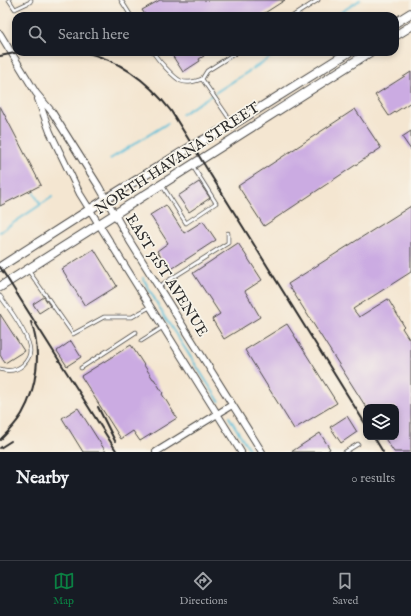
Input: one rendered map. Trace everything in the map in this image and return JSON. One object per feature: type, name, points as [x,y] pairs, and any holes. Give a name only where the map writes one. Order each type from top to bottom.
[{"type":"main road","points":[[399,20],[411,13]]},
{"type":"main road","points":[[399,34],[411,26]]},
{"type":"main road","name":"NORTH HAVANA STREET","points":[[0,267],[106,198],[192,146],[233,124],[343,56]]},
{"type":"main road","name":"NORTH HAVANA STREET","points":[[0,287],[364,56]]},
{"type":"street","name":"EAST 51ST AVENUE","points":[[0,34],[12,54]]},
{"type":"street","name":"EAST 51ST AVENUE","points":[[13,56],[36,93],[52,112],[106,198],[114,215],[158,287],[262,452]]},
{"type":"street","name":"EAST 51ST AVENUE","points":[[36,93],[50,132],[89,210],[241,452]]},
{"type":"street","points":[[156,452],[232,405]]},
{"type":"lane","points":[[9,0],[15,9],[30,2],[31,0]]},
{"type":"lane","points":[[121,0],[128,12]]},
{"type":"lane","points":[[299,12],[318,0]]},
{"type":"lane","points":[[155,56],[158,61],[181,82],[192,82],[202,79],[207,72],[231,56]]},
{"type":"lane","points":[[202,79],[233,124]]},
{"type":"lane","points":[[162,185],[186,223],[216,203],[192,166]]},
{"type":"lane","points":[[158,287],[228,243],[228,233]]},
{"type":"lane","points":[[28,270],[73,334],[104,317],[132,317],[150,307]]},
{"type":"lane","points":[[0,296],[13,314],[26,338],[30,352],[26,362],[18,370],[0,370]]},
{"type":"lane","points":[[141,340],[163,327]]},
{"type":"lane","points":[[81,368],[136,332]]},
{"type":"lane","points":[[345,452],[358,444]]},
{"type":"building","points":[[160,0],[285,0],[266,12],[143,12],[142,10]]},
{"type":"building","points":[[173,56],[204,56],[199,59],[200,61],[183,72]]},
{"type":"building","points":[[411,72],[411,102],[389,116],[375,95]]},
{"type":"building","points":[[0,106],[41,185],[0,206]]},
{"type":"building","points":[[355,109],[381,148],[264,226],[238,186]]},
{"type":"building","points":[[411,131],[411,150],[402,137]]},
{"type":"building","points":[[199,182],[210,198],[189,212],[178,196]]},
{"type":"building","points":[[166,205],[184,233],[203,221],[216,240],[170,270],[157,251],[168,243],[150,215]]},
{"type":"building","points":[[411,206],[411,272],[353,309],[359,317],[388,299],[404,326],[402,328],[411,342],[411,452],[394,452],[386,440],[399,440],[399,404],[364,404],[288,284]]},
{"type":"building","points":[[238,243],[262,280],[245,291],[260,317],[224,339],[212,319],[220,314],[193,273]]},
{"type":"building","points":[[94,249],[117,286],[85,306],[62,269]]},
{"type":"building","points":[[44,297],[50,306],[39,313],[33,304]]},
{"type":"building","points":[[0,314],[24,351],[5,363],[0,355]]},
{"type":"building","points":[[287,324],[337,403],[294,429],[245,350]]},
{"type":"building","points":[[71,341],[81,357],[67,366],[57,351]]},
{"type":"building","points":[[131,345],[163,393],[162,394],[177,418],[140,441],[133,431],[121,439],[81,376]]},
{"type":"building","points":[[78,408],[106,452],[83,452],[62,418]]},
{"type":"building","points":[[347,416],[357,432],[341,443],[330,427]]},
{"type":"building","points":[[320,433],[330,449],[326,452],[291,452]]},
{"type":"waterway","points":[[341,12],[360,0]]},
{"type":"waterway","points":[[182,114],[273,56]]},
{"type":"waterway","points":[[110,159],[168,123]]},
{"type":"waterway","points":[[34,193],[40,204]]},
{"type":"waterway","points":[[0,232],[52,197]]},
{"type":"waterway","points":[[143,278],[164,316],[219,401]]},
{"type":"waterway","points":[[229,417],[251,452]]},
{"type":"railway","points":[[0,56],[12,54]]},
{"type":"railway","points":[[97,56],[110,60],[143,81],[171,111],[363,420]]},
{"type":"railway","points":[[0,267],[117,452]]},
{"type":"railway","points":[[0,440],[15,425],[22,414],[31,393],[37,357],[31,322]]},
{"type":"railway","points":[[98,407],[115,441]]},
{"type":"railway","points":[[376,440],[383,452]]},
{"type":"railway","points":[[0,448],[11,441]]}]
